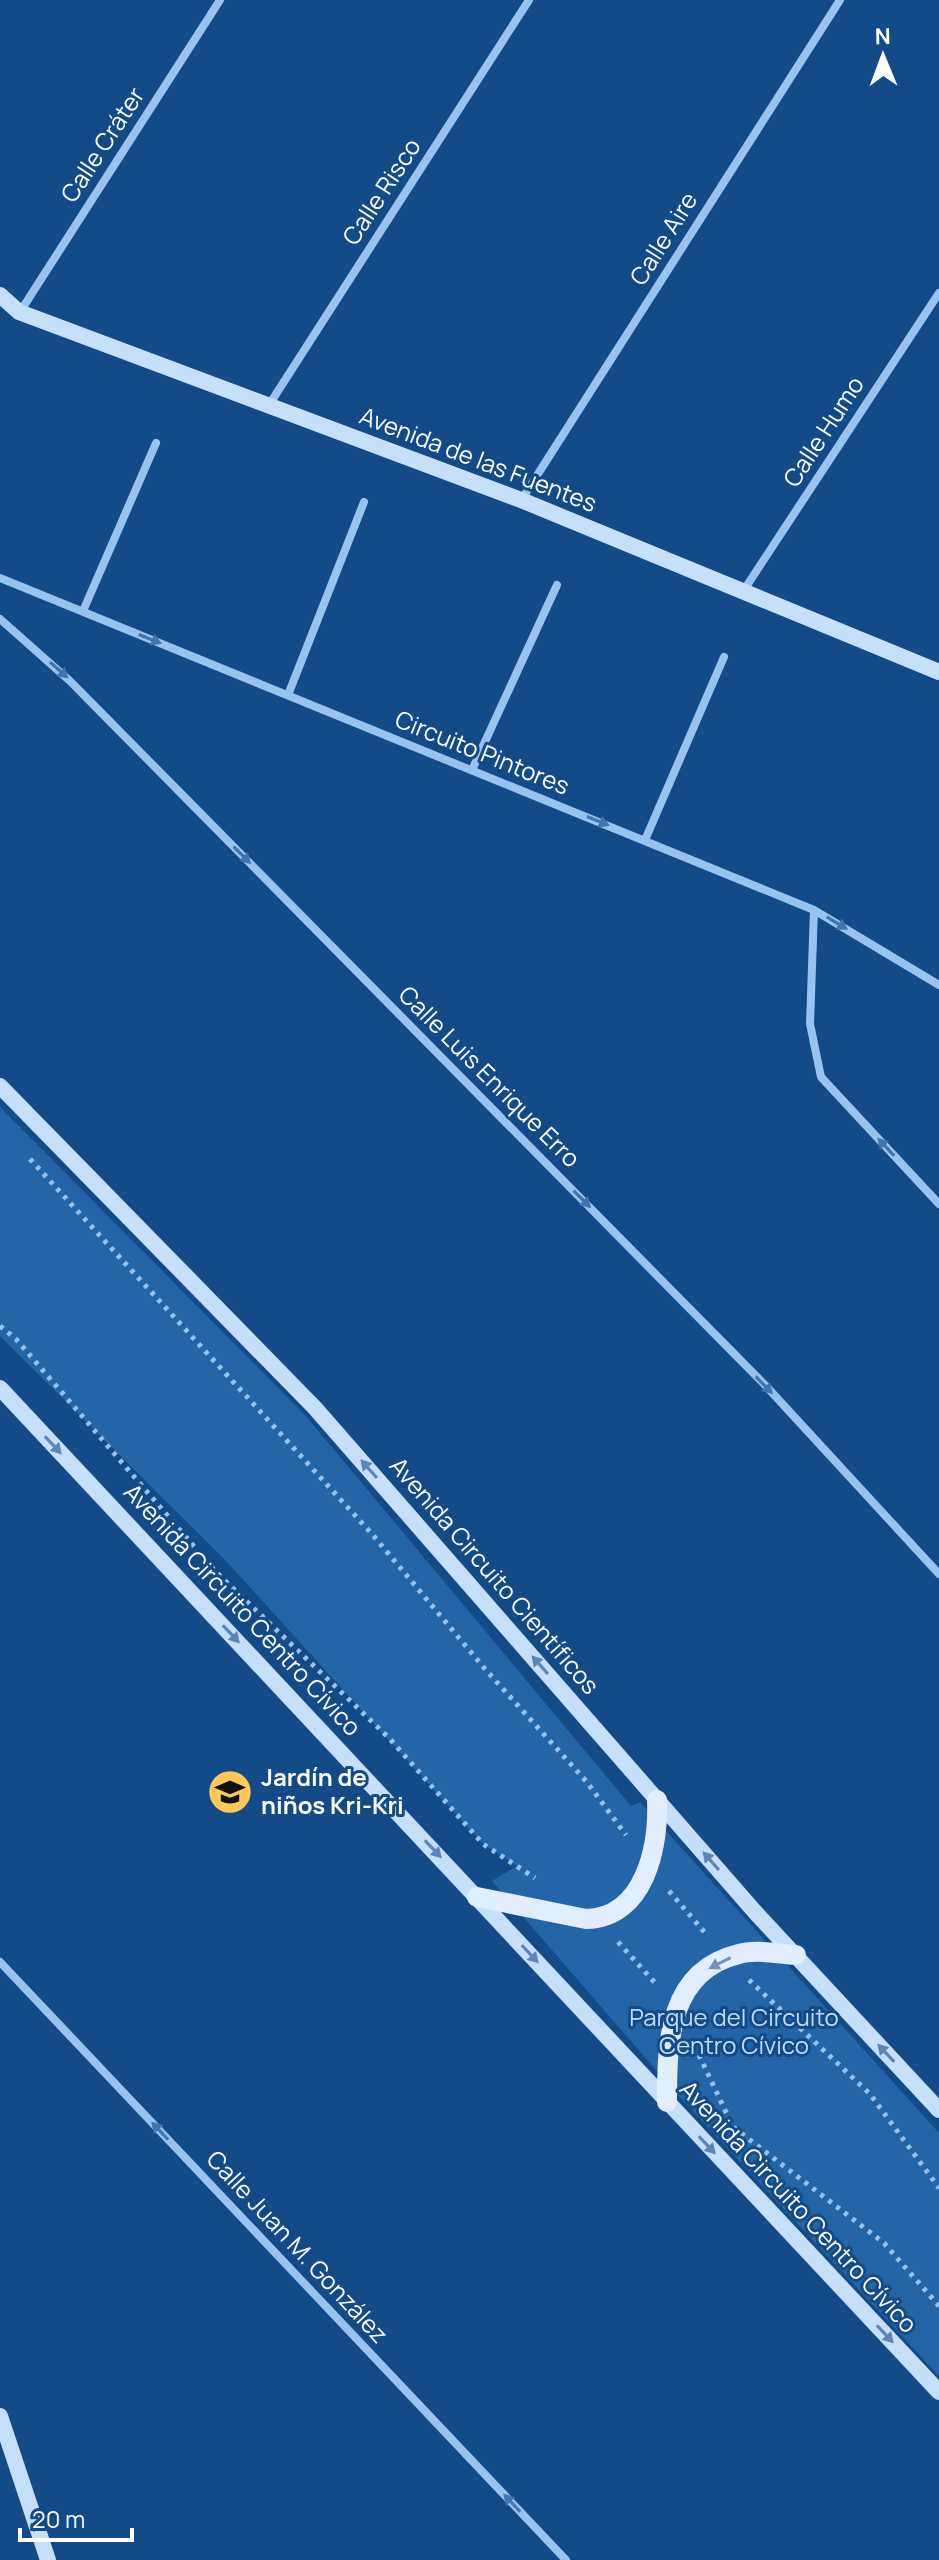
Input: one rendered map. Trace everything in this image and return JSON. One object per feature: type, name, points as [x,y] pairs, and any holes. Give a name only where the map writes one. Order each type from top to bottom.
[{"type":"main road","name":"Avenida de las Fuentes","points":[[0,295],[19,312],[521,500],[939,672]]},
{"type":"main road","name":"Avenida Circuito Científicos","points":[[0,1086],[315,1408],[657,1800],[939,2110]]},
{"type":"main road","name":"Avenida Circuito Centro Cívico","points":[[0,1388],[939,2392]]},
{"type":"main road","points":[[477,1897],[596,1919],[635,1895],[656,1838],[657,1800]]},
{"type":"main road","points":[[667,2102],[670,2036],[677,2007],[694,1980],[716,1962],[742,1953],[796,1955]]},
{"type":"main road","points":[[0,2416],[48,2560]]},
{"type":"street","name":"Calle Cráter","points":[[19,312],[220,0]]},
{"type":"street","name":"Calle Risco","points":[[268,405],[529,0]]},
{"type":"street","name":"Calle Aire","points":[[521,500],[840,0]]},
{"type":"street","name":"Calle Humo","points":[[742,593],[939,293]]},
{"type":"street","points":[[83,611],[156,443]]},
{"type":"street","points":[[288,695],[364,502]]},
{"type":"street","name":"Circuito Pintores","points":[[0,578],[814,910],[939,985]]},
{"type":"street","points":[[472,770],[557,585]]},
{"type":"street","name":"Calle Luis Enrique Erro","points":[[0,619],[70,681],[753,1373],[939,1574]]},
{"type":"street","points":[[645,840],[724,657]]},
{"type":"street","points":[[814,910],[810,1024],[821,1077],[939,1204]]},
{"type":"street","name":"Calle Juan M. González","points":[[0,1962],[566,2560]]},
{"type":"path","points":[[29,1159],[372,1534],[485,1669],[586,1781],[648,1866],[727,1958],[870,2094],[939,2188]]},
{"type":"path","points":[[0,1326],[16,1339],[215,1571],[389,1738],[483,1844],[545,1884]]},
{"type":"path","points":[[596,1919],[677,2007],[733,2127],[884,2243],[939,2306]]},
{"type":"green space","name":"Parque del Circuito Centro Cívico","points":[[0,1107],[306,1416],[631,1806],[640,1802],[939,2133],[939,2376],[676,2093],[492,1881],[517,1866],[483,1844],[227,1562],[0,1336]]},
{"type":"place","name":"Jardín de niños Kri-Kri","points":[[230,1792]]}]
